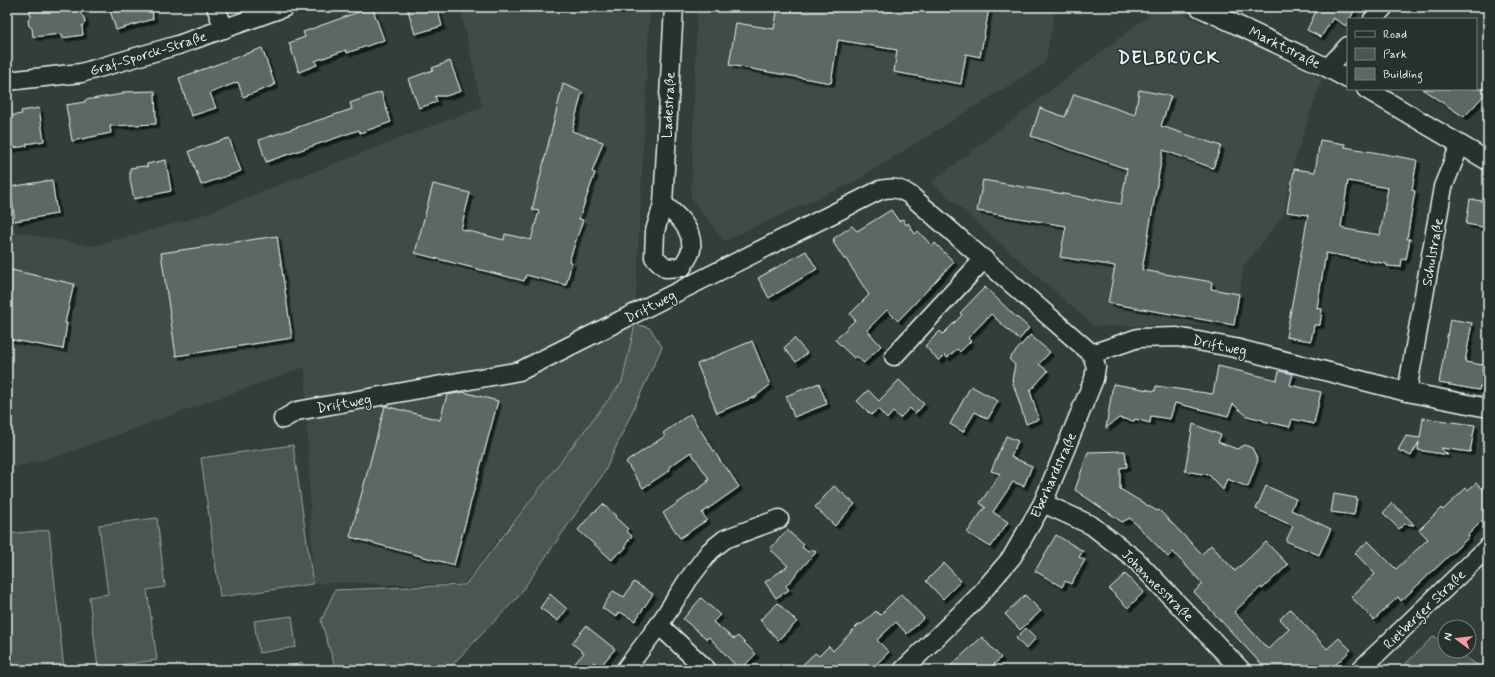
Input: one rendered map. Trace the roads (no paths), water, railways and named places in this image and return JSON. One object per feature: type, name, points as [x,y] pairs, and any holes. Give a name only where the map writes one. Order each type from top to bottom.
[{"type":"street","points":[[216,7],[224,29]]},
{"type":"street","name":"Graf-Sporck-Straße","points":[[7,80],[81,73],[178,46],[285,7]]},
{"type":"street","name":"Ladestraße","points":[[674,7],[663,204],[655,230],[654,257],[666,268],[682,267]]},
{"type":"street","name":"Marktstraße","points":[[1199,7],[1347,78]]},
{"type":"street","points":[[1374,18],[1384,7]]},
{"type":"street","name":"Marktstraße","points":[[1328,68],[1347,47]]},
{"type":"street","points":[[1368,90],[1488,161]]},
{"type":"street","name":"Schulstraße","points":[[1407,392],[1443,187],[1460,145]]},
{"type":"street","name":"Driftweg","points":[[283,419],[298,411],[520,371],[880,190],[890,187],[901,189],[910,195],[1092,354],[1138,338],[1178,336],[1235,348],[1407,392],[1488,408]]},
{"type":"street","points":[[663,204],[680,217],[691,237],[691,251],[682,267],[692,284]]},
{"type":"street","points":[[894,356],[984,260]]},
{"type":"street","name":"Eberhardstraße","points":[[903,670],[976,599],[1012,557],[1043,503],[1094,379],[1096,367],[1092,354]]},
{"type":"street","name":"Johannesstraße","points":[[1043,503],[1091,525],[1135,559],[1241,670]]},
{"type":"street","points":[[625,670],[660,625],[688,580],[710,551],[725,539],[779,520]]},
{"type":"street","name":"Rietberger Straße","points":[[1360,670],[1488,547]]},
{"type":"street","points":[[660,625],[707,670]]},
{"type":"district","name":"DELBRÜCK","points":[[1169,57]]}]
